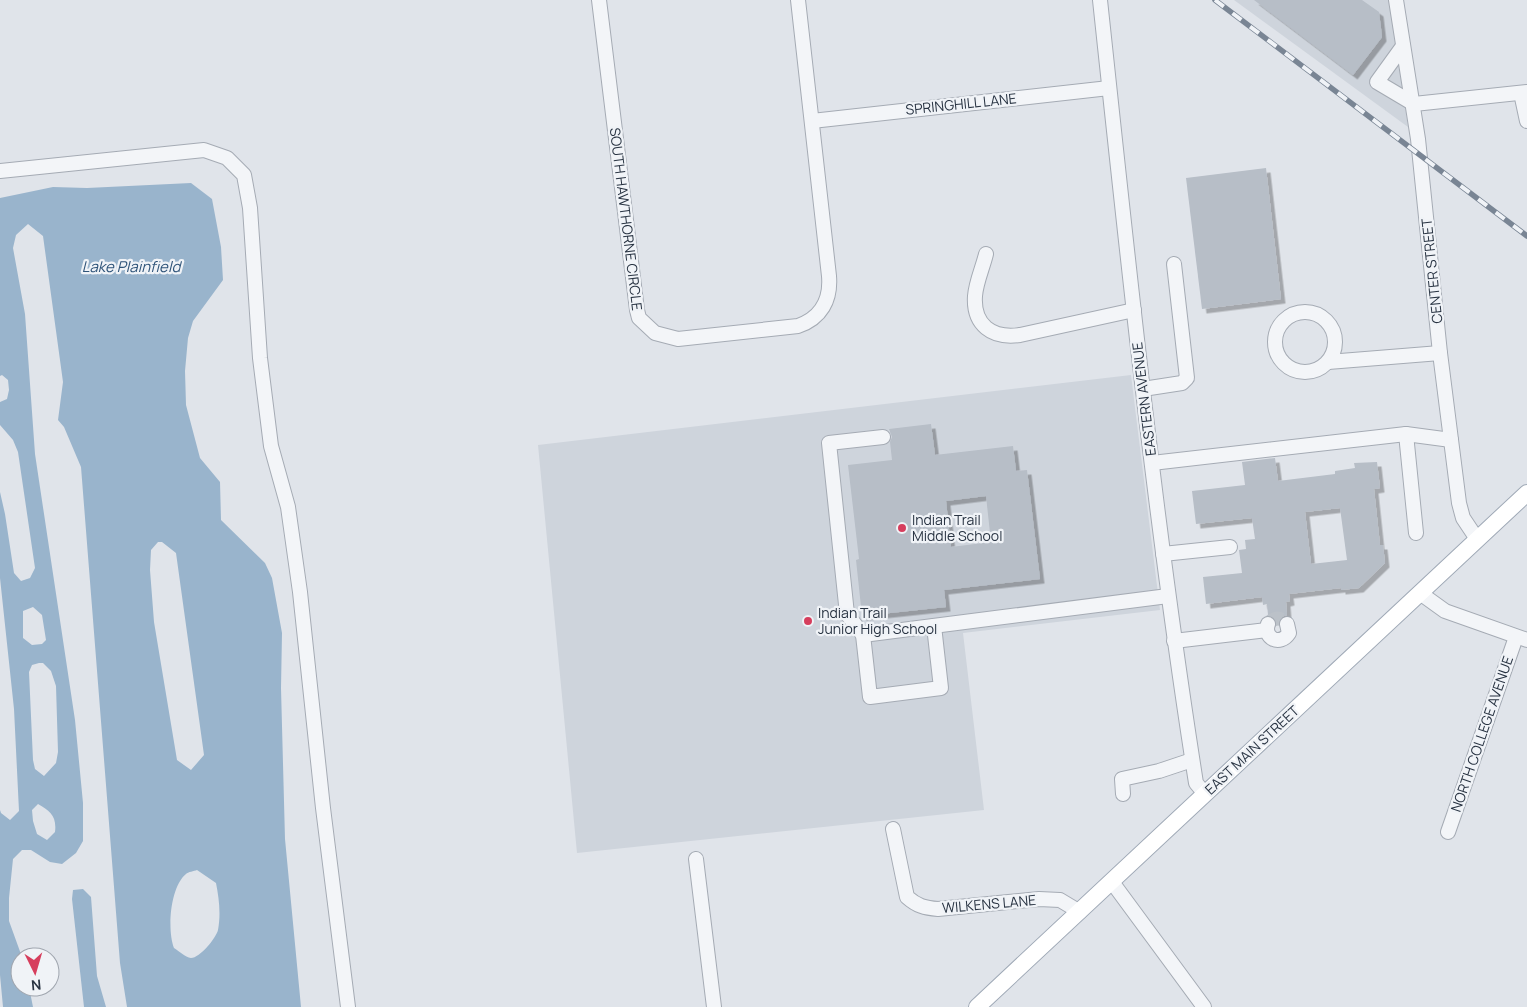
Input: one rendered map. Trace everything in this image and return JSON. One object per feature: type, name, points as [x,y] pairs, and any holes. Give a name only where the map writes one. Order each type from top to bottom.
[{"type":"main road","name":"EAST MAIN STREET","points":[[978,1007],[1527,493]]},
{"type":"street","name":"SOUTH HAWTHORNE CIRCLE","points":[[599,0],[635,300],[640,318],[655,333],[678,339],[798,326],[806,324],[818,315],[826,303],[830,286],[798,0]]},
{"type":"street","name":"EASTERN AVENUE","points":[[1100,0],[1168,596],[1196,783],[1205,794]]},
{"type":"street","name":"CENTER STREET","points":[[1396,0],[1414,104],[1440,353],[1459,503],[1463,518],[1477,539]]},
{"type":"street","points":[[1403,46],[1377,82],[1414,104],[1524,92],[1527,120]]},
{"type":"street","name":"SPRINGHILL LANE","points":[[812,121],[1109,88]]},
{"type":"street","points":[[0,171],[204,150],[227,158],[244,175],[250,208],[260,358],[271,446],[288,507],[300,592],[322,798],[348,1007]]},
{"type":"street","points":[[986,254],[975,295],[976,312],[988,331],[998,335],[1008,337],[1020,335],[1134,310]]},
{"type":"street","points":[[1143,389],[1182,383],[1187,378],[1174,264]]},
{"type":"street","points":[[1328,362],[1332,355],[1335,340],[1334,333],[1325,320],[1312,313],[1304,312],[1289,317],[1283,322],[1279,328],[1276,343],[1277,351],[1286,364],[1292,368],[1307,372],[1322,367],[1328,362],[1440,353]]},
{"type":"street","points":[[1152,463],[1406,434],[1451,440]]},
{"type":"street","points":[[1406,434],[1416,533]]},
{"type":"street","points":[[883,438],[829,443],[847,614],[863,635],[870,697],[941,688],[934,626]]},
{"type":"street","points":[[1163,554],[1230,547]]},
{"type":"street","points":[[1420,593],[1446,611],[1522,638]]},
{"type":"street","points":[[863,635],[1168,596]]},
{"type":"street","points":[[1174,641],[1268,626],[1271,638],[1283,640],[1289,633],[1288,624]]},
{"type":"street","name":"NORTH COLLEGE AVENUE","points":[[1448,832],[1522,638]]},
{"type":"street","points":[[1123,794],[1122,779],[1159,771],[1192,760]]},
{"type":"street","name":"WILKENS LANE","points":[[892,829],[907,897],[914,904],[924,908],[938,909],[1039,899],[1060,900],[1080,912]]},
{"type":"street","points":[[696,859],[714,1007]]},
{"type":"street","points":[[1112,882],[1204,1007]]},
{"type":"shaded area","points":[[1234,0],[1390,0],[1408,127]]},
{"type":"shaded area","name":"Indian Trail Junior High School","points":[[1131,375],[1160,610],[963,633],[984,810],[577,853],[538,445]]},
{"type":"water","name":"Lake Plainfield","points":[[191,183],[212,199],[221,247],[223,280],[193,321],[188,338],[185,371],[186,405],[200,458],[220,482],[221,520],[265,563],[272,578],[282,633],[281,688],[285,839],[301,1007],[127,1007],[120,963],[81,467],[64,427],[58,420],[63,382],[43,236],[28,224],[16,235],[13,248],[25,314],[35,454],[75,720],[83,803],[83,841],[76,853],[62,864],[50,862],[31,850],[22,850],[13,859],[9,921],[18,947],[10,947],[10,997],[31,997],[33,1007],[3,1007],[0,975],[0,810],[10,820],[19,811],[14,709],[0,578],[0,492],[14,573],[21,581],[30,578],[35,568],[18,452],[13,440],[0,425],[0,402],[7,399],[9,390],[8,380],[2,375],[0,376],[0,198],[53,187],[87,188]],"holes":[[[158,542],[162,542],[176,553],[204,755],[191,770],[177,760],[154,622],[150,570],[151,550]],[[33,607],[42,615],[46,640],[42,644],[32,645],[23,638],[23,611]],[[43,663],[51,671],[56,686],[58,752],[56,763],[44,776],[35,769],[33,760],[29,672],[32,665]],[[38,804],[46,809],[54,818],[55,832],[47,840],[37,834],[32,810]],[[197,870],[216,883],[219,900],[219,918],[217,934],[199,955],[191,958],[174,948],[171,931],[171,909],[176,889],[181,880],[186,874]]]},
{"type":"water","points":[[83,889],[91,897],[97,976],[106,1007],[84,1007],[72,899],[73,890]]},
{"type":"building","points":[[1254,0],[1362,0],[1379,12],[1382,37],[1353,75]]},
{"type":"building","points":[[1266,168],[1281,299],[1202,309],[1186,178]]},
{"type":"building","name":"Indian Trail Middle School","points":[[931,424],[935,455],[1013,446],[1016,471],[1027,470],[1040,579],[944,590],[946,607],[862,616],[856,560],[859,559],[848,465],[892,460],[890,442],[892,437],[889,429]],"holes":[[[986,496],[991,542],[951,547],[946,501]]]},
{"type":"building","points":[[1275,458],[1278,481],[1335,474],[1335,471],[1355,468],[1354,463],[1377,462],[1380,488],[1374,489],[1380,545],[1383,545],[1385,563],[1359,588],[1341,590],[1341,588],[1289,594],[1290,601],[1286,602],[1287,615],[1281,617],[1278,625],[1274,618],[1268,615],[1267,604],[1263,605],[1262,597],[1206,604],[1203,577],[1242,573],[1239,550],[1246,549],[1245,540],[1255,539],[1252,518],[1196,524],[1192,491],[1245,485],[1242,462]],"holes":[[[1340,508],[1347,560],[1311,564],[1305,512]]]},
{"type":"tunnel","points":[[1269,623],[1278,619],[1283,620],[1287,624]]},
{"type":"railway","points":[[1215,0],[1527,236]]},
{"type":"place","name":"Indian Trail Middle School","points":[[902,528]]},
{"type":"place","name":"Indian Trail Junior High School","points":[[808,621]]}]
